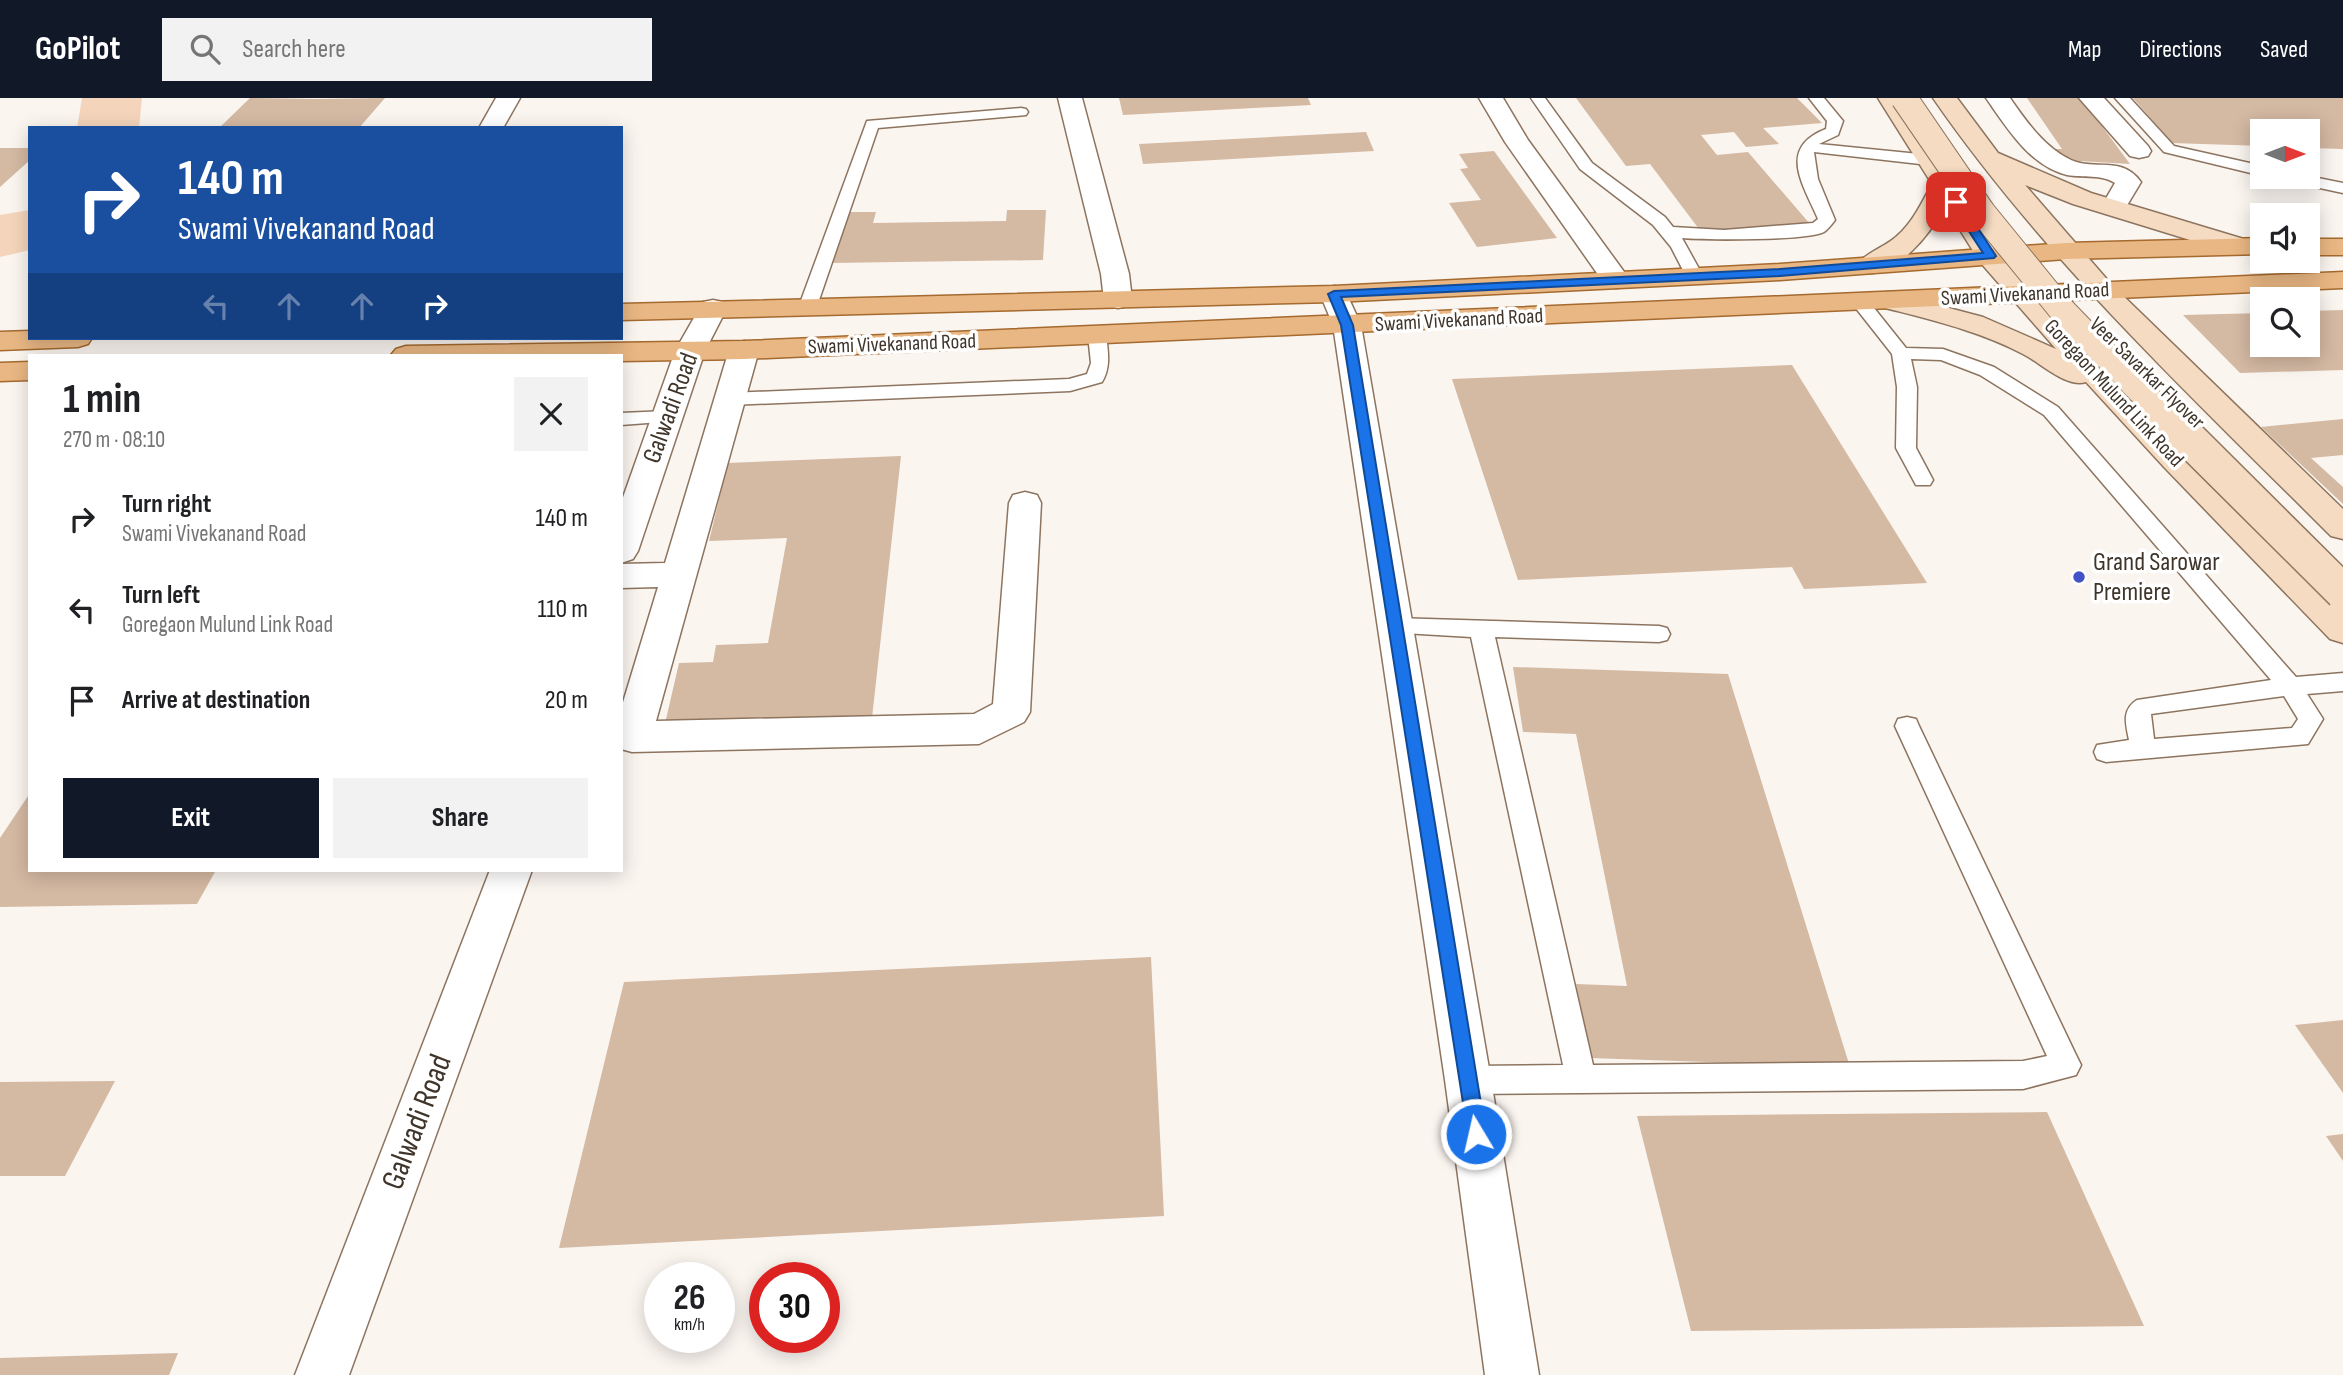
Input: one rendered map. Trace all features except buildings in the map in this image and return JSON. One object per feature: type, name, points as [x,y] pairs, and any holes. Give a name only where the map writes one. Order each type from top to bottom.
[{"type":"main road","name":"Goregaon Mulund Link Road","points":[[1890,98],[1990,256],[2023,296],[2175,460],[2343,630]]},
{"type":"main road","name":"Veer Savarkar Flyover","points":[[1905,98],[1982,212],[2061,309],[2343,592]]},
{"type":"main road","name":"Veer Savarkar Flyover","points":[[1921,98],[2014,230],[2087,316],[2343,563]]},
{"type":"main road","points":[[1945,98],[1983,151],[2101,290],[2343,528]]},
{"type":"main road","points":[[1983,151],[2016,172],[2114,207],[2250,246]]},
{"type":"main road","points":[[1869,266],[1902,248],[1919,232],[1944,184]]},
{"type":"main road","name":"Swami Vivekanand Road","points":[[479,354],[690,351],[1097,335],[1616,279],[1869,266],[2066,251],[2250,246]]},
{"type":"main road","points":[[2320,247],[2343,247]]},
{"type":"main road","name":"Swami Vivekanand Road","points":[[623,313],[713,308],[1118,300],[1340,310],[1874,301],[2343,280]]},
{"type":"main road","points":[[1874,301],[1973,323],[2032,347],[2106,391],[2175,460]]},
{"type":"main road","points":[[0,341],[28,340]]},
{"type":"main road","points":[[0,372],[28,371]]},
{"type":"street","points":[[492,126],[508,98]]},
{"type":"street","points":[[1070,98],[1115,274],[1118,300]]},
{"type":"street","points":[[1492,98],[1517,142],[1616,279]]},
{"type":"street","points":[[1998,98],[2027,139],[2060,164],[2068,168],[2117,172],[2126,178],[2128,183],[2114,207]]},
{"type":"street","points":[[2091,98],[2139,151]]},
{"type":"street","name":"Galwadi Road","points":[[623,545],[690,351],[713,308]]},
{"type":"street","points":[[1340,310],[1468,1080],[1512,1375]]},
{"type":"street","points":[[744,349],[679,575],[627,737],[979,729],[1011,712],[1025,503]]},
{"type":"street","points":[[623,576],[679,575]]},
{"type":"street","name":"Galwadi Road","points":[[322,1375],[510,872]]},
{"type":"lane","points":[[1538,98],[1586,166],[1659,221],[1679,246],[1695,276]]},
{"type":"lane","points":[[1668,232],[1731,236],[1818,228],[1827,220],[1804,165],[1807,147],[1833,132],[1835,121],[1816,98]]},
{"type":"lane","points":[[2122,98],[2169,149],[2250,168]]},
{"type":"lane","points":[[808,306],[872,124],[1021,112]]},
{"type":"lane","points":[[1807,147],[1929,160]]},
{"type":"lane","points":[[2320,183],[2343,188]]},
{"type":"lane","points":[[1874,301],[1901,353],[1907,387],[1906,448],[1923,480]]},
{"type":"lane","points":[[730,399],[1070,385],[1095,378],[1100,363],[1097,335]]},
{"type":"lane","points":[[1901,353],[1943,355],[1987,371],[2051,411],[2290,686],[2311,719],[2299,737],[2143,747],[2106,752]]},
{"type":"lane","points":[[623,419],[667,417]]},
{"type":"lane","points":[[1394,626],[1659,634]]},
{"type":"lane","points":[[1481,628],[1581,1078]]},
{"type":"lane","points":[[2143,747],[2137,718],[2139,710],[2145,706],[2290,686],[2343,682]]},
{"type":"lane","points":[[1468,1080],[2023,1075],[2066,1065],[1907,726]]},
{"type":"waterway","points":[[108,126],[112,98]]},
{"type":"waterway","points":[[0,236],[28,230]]},
{"type":"place","name":"Grand Sarowar Premiere","points":[[2079,577]]},
{"type":"route","points":[[1476,1134],[1347,325],[1334,294],[1780,272],[1990,256],[1956,202]]}]
